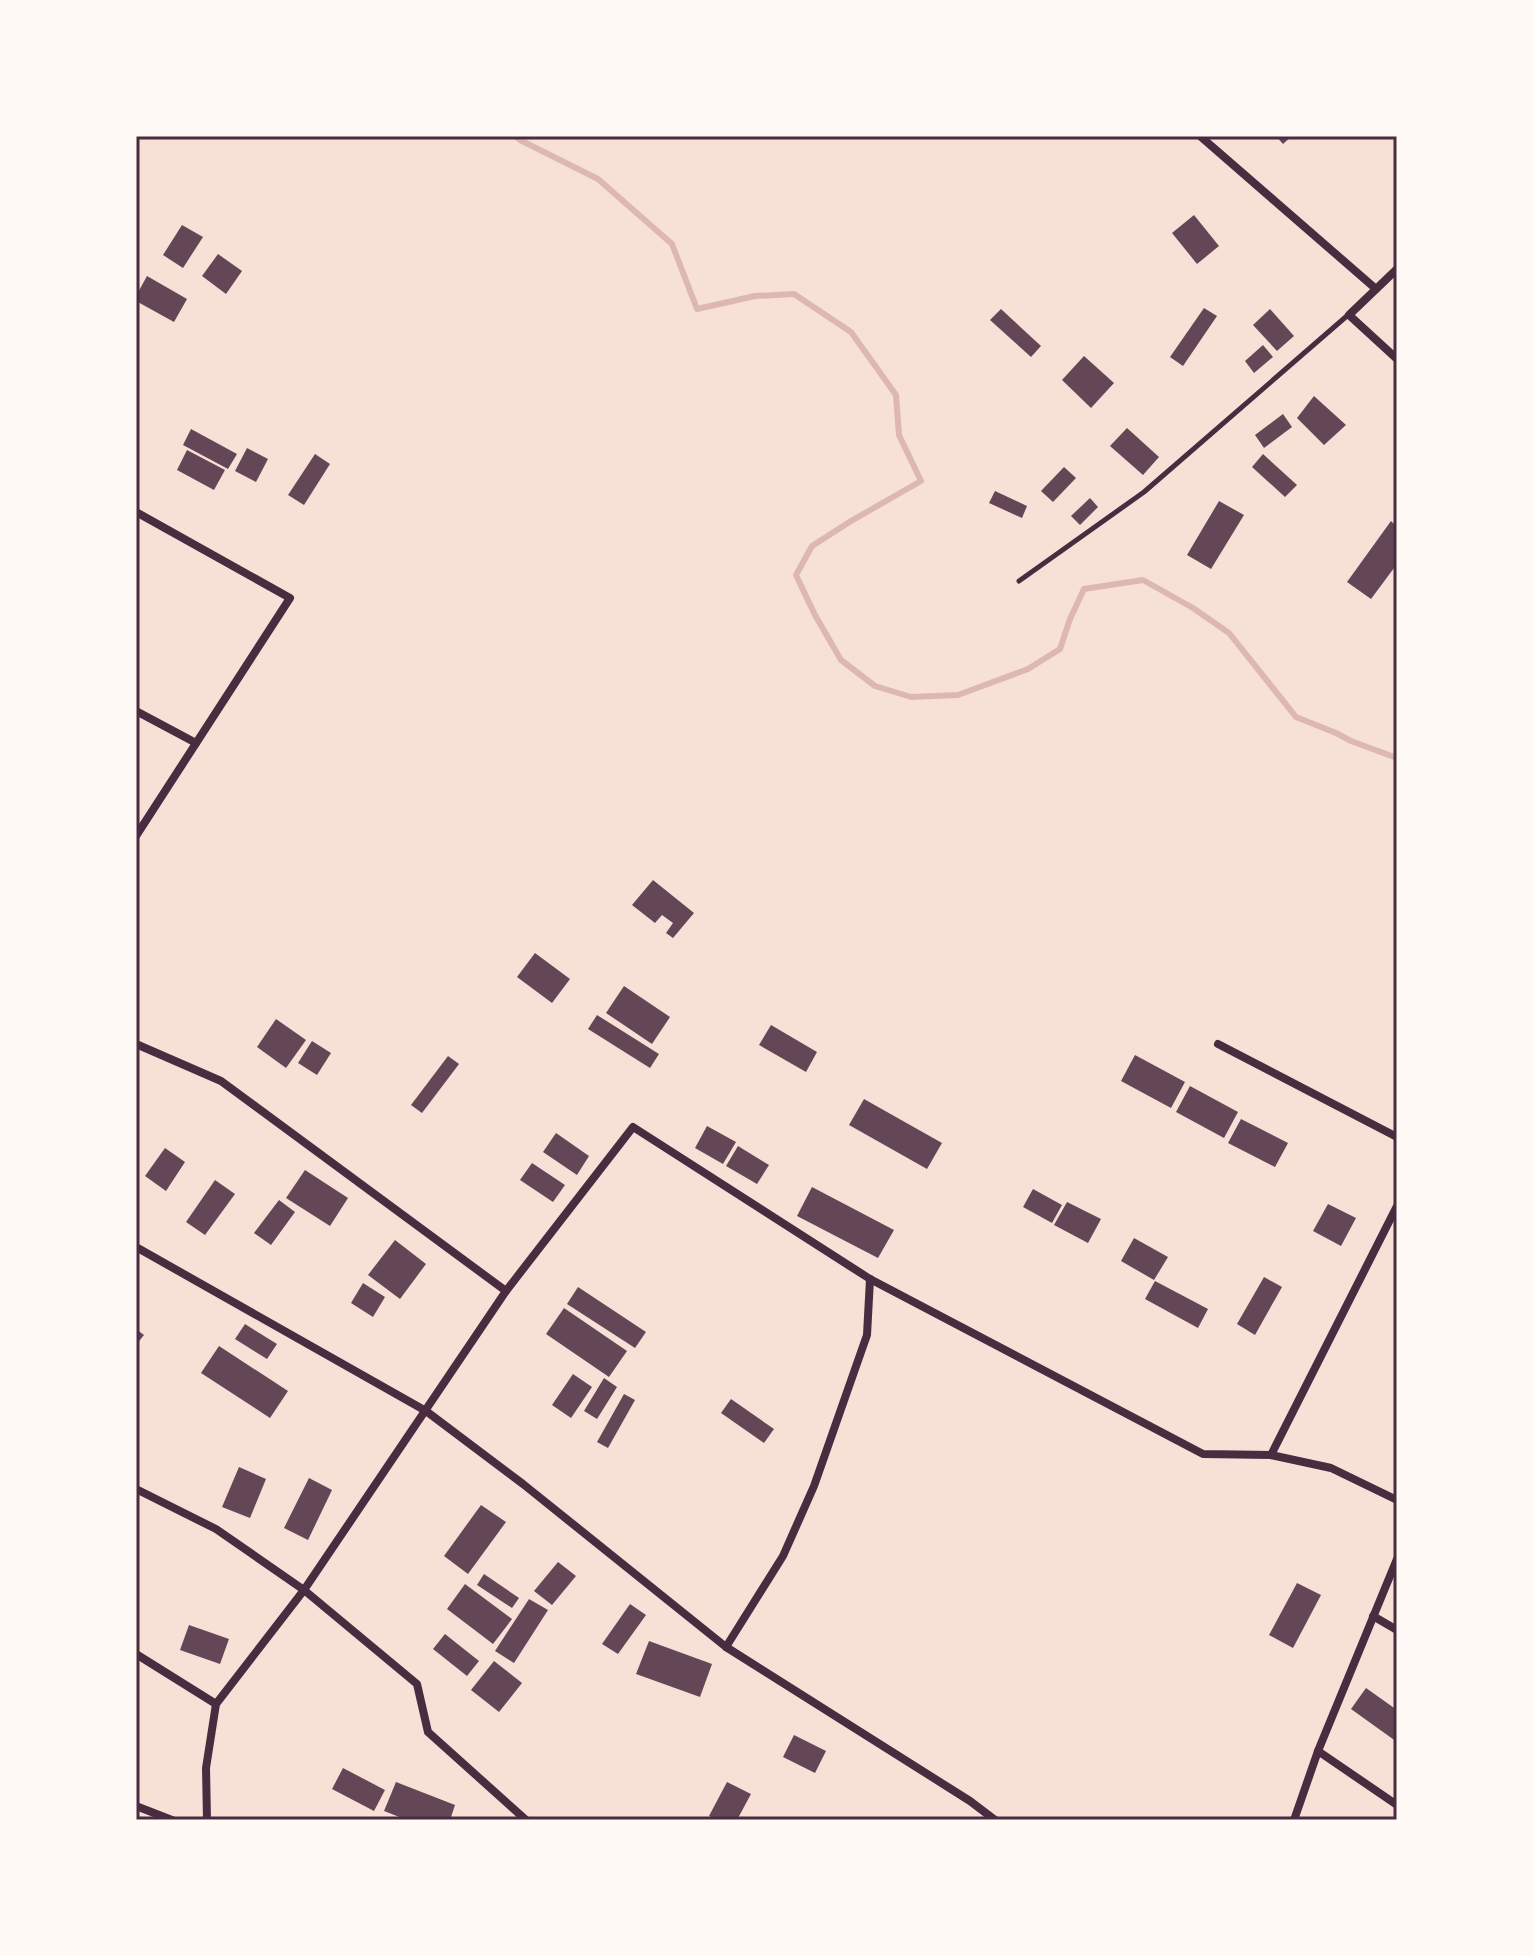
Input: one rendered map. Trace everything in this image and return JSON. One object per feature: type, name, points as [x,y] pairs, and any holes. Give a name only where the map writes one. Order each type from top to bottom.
[{"type":"street","points":[[1200,136],[1376,289]]},
{"type":"street","points":[[1397,269],[1349,315],[1397,359]]},
{"type":"street","points":[[136,512],[290,598],[136,836]]},
{"type":"street","points":[[136,711],[196,743]]},
{"type":"street","points":[[136,1044],[221,1081],[506,1291]]},
{"type":"street","points":[[1218,1044],[1397,1137]]},
{"type":"street","points":[[207,1820],[206,1768],[216,1704],[304,1590],[506,1291],[633,1127],[870,1279],[1203,1454],[1271,1455],[1331,1468],[1397,1500]]},
{"type":"street","points":[[1271,1455],[1397,1206]]},
{"type":"street","points":[[136,1247],[426,1411],[523,1484],[726,1647],[970,1801],[995,1820]]},
{"type":"street","points":[[726,1647],[783,1556],[814,1486],[867,1335],[870,1279]]},
{"type":"street","points":[[136,1489],[216,1529],[304,1590],[417,1684],[428,1732],[526,1820]]},
{"type":"street","points":[[1294,1820],[1318,1751],[1397,1559]]},
{"type":"street","points":[[1373,1616],[1397,1630]]},
{"type":"street","points":[[136,1654],[216,1704]]},
{"type":"street","points":[[1318,1751],[1397,1805]]},
{"type":"street","points":[[136,1806],[172,1820]]},
{"type":"lane","points":[[1019,581],[1144,492],[1349,315]]},
{"type":"building","points":[[1276,136],[1292,136],[1283,144]]},
{"type":"building","points":[[1194,215],[1219,246],[1197,264],[1172,233]]},
{"type":"building","points":[[182,225],[203,237],[183,268],[163,255]]},
{"type":"building","points":[[218,254],[242,271],[226,294],[202,276]]},
{"type":"building","points":[[147,276],[187,299],[174,322],[136,301]]},
{"type":"building","points":[[1204,308],[1217,316],[1183,366],[1170,357]]},
{"type":"building","points":[[1001,309],[1041,346],[1031,357],[990,320]]},
{"type":"building","points":[[1270,309],[1294,336],[1277,351],[1253,325]]},
{"type":"building","points":[[1263,345],[1273,357],[1254,373],[1245,361]]},
{"type":"building","points":[[1084,356],[1114,383],[1091,408],[1062,380]]},
{"type":"building","points":[[1314,396],[1346,425],[1324,445],[1297,418]]},
{"type":"building","points":[[1283,414],[1292,427],[1264,448],[1255,435]]},
{"type":"building","points":[[1127,428],[1159,457],[1143,475],[1110,446]]},
{"type":"building","points":[[191,429],[237,454],[228,469],[183,445]]},
{"type":"building","points":[[247,448],[268,459],[256,482],[235,471]]},
{"type":"building","points":[[187,450],[225,470],[214,490],[177,470]]},
{"type":"building","points":[[315,454],[330,464],[304,505],[288,495]]},
{"type":"building","points":[[1263,454],[1297,485],[1285,497],[1252,467]]},
{"type":"building","points":[[1064,467],[1076,478],[1053,502],[1041,491]]},
{"type":"building","points":[[995,491],[1027,506],[1022,518],[989,503]]},
{"type":"building","points":[[1090,498],[1098,507],[1080,525],[1071,516]]},
{"type":"building","points":[[1219,501],[1244,515],[1211,569],[1187,555]]},
{"type":"building","points":[[1391,521],[1397,527],[1397,564],[1371,599],[1347,582]]},
{"type":"building","points":[[653,880],[694,913],[673,938],[666,933],[673,923],[662,915],[655,923],[632,905]]},
{"type":"building","points":[[535,953],[570,979],[552,1003],[517,977]]},
{"type":"building","points":[[624,986],[670,1017],[652,1044],[606,1013]]},
{"type":"building","points":[[597,1015],[659,1054],[650,1068],[588,1029]]},
{"type":"building","points":[[276,1019],[306,1040],[286,1068],[257,1047]]},
{"type":"building","points":[[771,1025],[817,1052],[806,1072],[759,1045]]},
{"type":"building","points":[[312,1041],[331,1053],[317,1075],[298,1063]]},
{"type":"building","points":[[1135,1055],[1185,1082],[1171,1108],[1121,1081]]},
{"type":"building","points":[[448,1056],[459,1064],[422,1113],[411,1105]]},
{"type":"building","points":[[1190,1086],[1238,1112],[1224,1138],[1176,1112]]},
{"type":"building","points":[[864,1099],[942,1143],[927,1169],[849,1125]]},
{"type":"building","points":[[1241,1119],[1288,1143],[1275,1167],[1228,1143]]},
{"type":"building","points":[[707,1126],[736,1142],[723,1164],[695,1148]]},
{"type":"building","points":[[556,1133],[589,1156],[577,1175],[543,1152]]},
{"type":"building","points":[[738,1146],[769,1165],[757,1184],[726,1166]]},
{"type":"building","points":[[165,1148],[185,1162],[166,1191],[145,1176]]},
{"type":"building","points":[[532,1163],[565,1185],[553,1202],[520,1180]]},
{"type":"building","points":[[305,1170],[348,1198],[330,1226],[286,1198]]},
{"type":"building","points":[[215,1180],[235,1194],[205,1235],[186,1222]]},
{"type":"building","points":[[812,1187],[894,1230],[878,1258],[797,1216]]},
{"type":"building","points":[[1033,1189],[1062,1205],[1052,1223],[1023,1207]]},
{"type":"building","points":[[279,1200],[295,1212],[271,1245],[254,1233]]},
{"type":"building","points":[[1067,1202],[1101,1219],[1088,1243],[1054,1225]]},
{"type":"building","points":[[1328,1204],[1356,1218],[1341,1246],[1313,1231]]},
{"type":"building","points":[[1134,1238],[1168,1257],[1154,1280],[1121,1261]]},
{"type":"building","points":[[395,1240],[426,1264],[400,1299],[368,1275]]},
{"type":"building","points":[[1264,1277],[1282,1287],[1255,1335],[1237,1324]]},
{"type":"building","points":[[1155,1281],[1208,1309],[1198,1328],[1145,1299]]},
{"type":"building","points":[[363,1283],[385,1297],[373,1317],[351,1303]]},
{"type":"building","points":[[578,1287],[646,1332],[635,1348],[567,1304]]},
{"type":"building","points":[[564,1308],[627,1351],[609,1377],[546,1334]]},
{"type":"building","points":[[245,1324],[277,1344],[267,1359],[235,1339]]},
{"type":"building","points":[[136,1329],[144,1335],[136,1345]]},
{"type":"building","points":[[219,1346],[288,1391],[270,1418],[201,1373]]},
{"type":"building","points":[[573,1374],[592,1387],[571,1418],[552,1405]]},
{"type":"building","points":[[604,1378],[617,1387],[597,1419],[584,1411]]},
{"type":"building","points":[[624,1394],[635,1400],[608,1448],[597,1442]]},
{"type":"building","points":[[731,1399],[774,1429],[764,1443],[721,1413]]},
{"type":"building","points":[[239,1467],[266,1479],[250,1518],[222,1507]]},
{"type":"building","points":[[309,1478],[332,1490],[308,1540],[284,1528]]},
{"type":"building","points":[[481,1505],[506,1522],[468,1574],[444,1556]]},
{"type":"building","points":[[558,1562],[576,1576],[552,1605],[534,1591]]},
{"type":"building","points":[[484,1574],[519,1598],[512,1608],[477,1585]]},
{"type":"building","points":[[1297,1583],[1321,1595],[1293,1648],[1269,1635]]},
{"type":"building","points":[[465,1584],[512,1619],[493,1644],[447,1609]]},
{"type":"building","points":[[529,1599],[548,1610],[514,1663],[495,1651]]},
{"type":"building","points":[[630,1604],[646,1615],[618,1654],[602,1644]]},
{"type":"building","points":[[189,1625],[229,1639],[220,1664],[180,1650]]},
{"type":"building","points":[[445,1634],[479,1661],[467,1676],[433,1649]]},
{"type":"building","points":[[649,1641],[712,1664],[700,1697],[636,1674]]},
{"type":"building","points":[[494,1661],[522,1683],[499,1712],[471,1690]]},
{"type":"building","points":[[1366,1688],[1397,1710],[1397,1742],[1351,1709]]},
{"type":"building","points":[[794,1735],[826,1751],[815,1773],[783,1757]]},
{"type":"building","points":[[343,1768],[385,1790],[374,1811],[332,1789]]},
{"type":"building","points":[[396,1782],[455,1805],[450,1820],[407,1820],[384,1811]]},
{"type":"building","points":[[727,1782],[751,1794],[737,1820],[717,1820],[709,1816]]},
{"type":"waterway","points":[[515,136],[598,179],[672,244],[697,309],[755,296],[794,294],[851,332],[896,395],[899,435],[921,481],[812,546],[796,575],[841,660],[875,686],[911,697],[958,695],[1028,669],[1060,649],[1084,589],[1143,580],[1229,633],[1296,717],[1397,758]]}]
